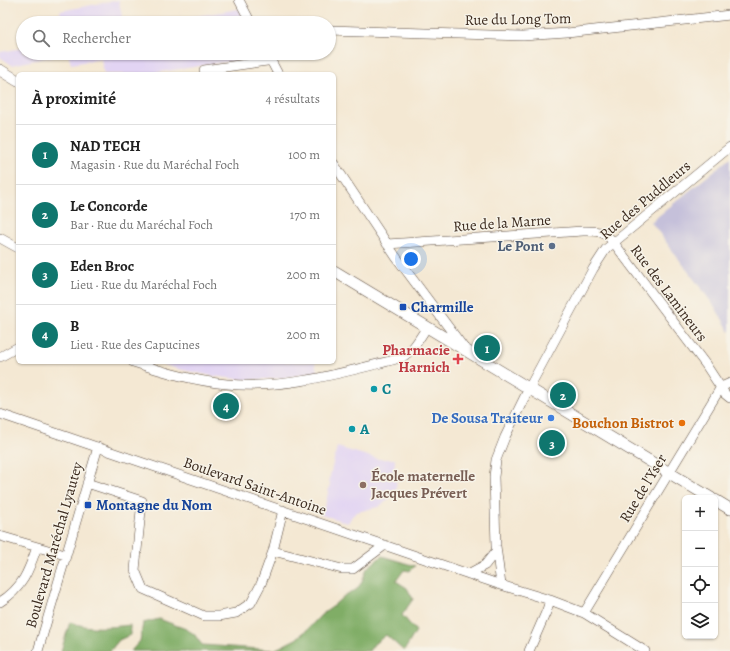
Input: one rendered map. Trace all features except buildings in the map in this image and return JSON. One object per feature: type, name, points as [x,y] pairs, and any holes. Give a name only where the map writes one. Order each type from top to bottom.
[{"type":"main road","points":[[0,70],[16,80]]},
{"type":"main road","points":[[336,272],[706,495]]},
{"type":"main road","points":[[718,502],[730,509]]},
{"type":"street","points":[[239,0],[247,16]]},
{"type":"street","name":"Rue du Long Tom","points":[[336,30],[523,36],[568,33],[730,15]]},
{"type":"street","points":[[204,70],[267,60]]},
{"type":"street","points":[[271,60],[277,72]]},
{"type":"street","name":"Rue des Puddleurs","points":[[501,585],[496,551],[494,477],[496,460],[505,437],[529,388],[593,269],[606,249],[730,147]]},
{"type":"street","points":[[336,167],[387,244],[466,351]]},
{"type":"street","name":"Rue de la Marne","points":[[387,244],[595,231],[606,234],[614,243]]},
{"type":"street","points":[[0,238],[16,247]]},
{"type":"street","name":"Rue des Lamineurs","points":[[614,243],[706,365],[725,394],[730,398]]},
{"type":"street","points":[[139,364],[166,373],[199,381],[249,386],[286,384],[400,358],[408,354],[414,348],[427,327]]},
{"type":"street","points":[[0,357],[16,348]]},
{"type":"street","name":"Rue de l'Yser","points":[[584,613],[721,388],[730,383]]},
{"type":"street","name":"Boulevard Saint-Antoine","points":[[0,414],[468,574],[550,600],[584,613],[645,651]]},
{"type":"street","name":"Boulevard Maréchal Lyautey","points":[[38,651],[98,447]]},
{"type":"street","points":[[87,483],[142,501],[135,570],[143,589],[204,616],[219,616],[236,613],[251,603],[261,584],[273,551],[283,510]]},
{"type":"street","points":[[0,536],[66,555]]},
{"type":"street","points":[[273,551],[342,569],[353,569],[384,545]]},
{"type":"street","points":[[0,602],[21,584],[28,572],[36,547]]},
{"type":"street","points":[[468,574],[485,565],[496,551]]},
{"type":"street","points":[[529,651],[550,600]]},
{"type":"shaded area","points":[[119,0],[122,16],[61,16],[60,11]]},
{"type":"shaded area","points":[[239,9],[242,16],[198,16]]},
{"type":"shaded area","points":[[16,49],[16,60],[35,60],[12,65],[0,57],[0,52]]},
{"type":"shaded area","points":[[70,60],[95,60],[71,64]]},
{"type":"shaded area","points":[[101,60],[239,60],[160,72],[104,72]]},
{"type":"shaded area","points":[[730,158],[730,332],[715,307],[651,222]]},
{"type":"shaded area","points":[[163,364],[315,364],[317,372],[283,378],[246,380],[212,376],[174,368]]},
{"type":"shaded area","name":"École maternelle Jacques Prévert","points":[[337,447],[378,459],[395,459],[394,473],[397,473],[396,490],[387,501],[378,507],[357,512],[352,516],[348,523],[317,513],[325,506],[330,484],[329,480]]},
{"type":"green space","points":[[382,556],[415,566],[410,571],[404,570],[396,581],[407,588],[413,599],[402,615],[416,631],[404,651],[386,635],[374,644],[369,651],[131,651],[140,641],[143,623],[159,619],[186,629],[194,634],[202,645],[274,650],[296,639],[345,595],[356,590],[362,582],[367,568]]},
{"type":"green space","points":[[70,622],[77,625],[92,627],[130,625],[130,635],[119,640],[110,651],[61,651]]},
{"type":"place","name":"Le Pont","points":[[552,246]]},
{"type":"place","name":"Charmille","points":[[403,307]]},
{"type":"place","name":"NAD TECH","points":[[487,348]]},
{"type":"place","name":"Pharmacie Harnich","points":[[458,359]]},
{"type":"place","name":"C","points":[[374,389]]},
{"type":"place","name":"Le Concorde","points":[[563,395]]},
{"type":"place","name":"B","points":[[226,406]]},
{"type":"place","name":"De Sousa Traiteur","points":[[551,418]]},
{"type":"place","name":"Bouchon Bistrot","points":[[682,423]]},
{"type":"place","name":"A","points":[[352,429]]},
{"type":"place","name":"Eden Broc","points":[[552,443]]},
{"type":"place","name":"École maternelle Jacques Prévert","points":[[363,485]]},
{"type":"place","name":"Montagne du Nom","points":[[88,505]]}]
